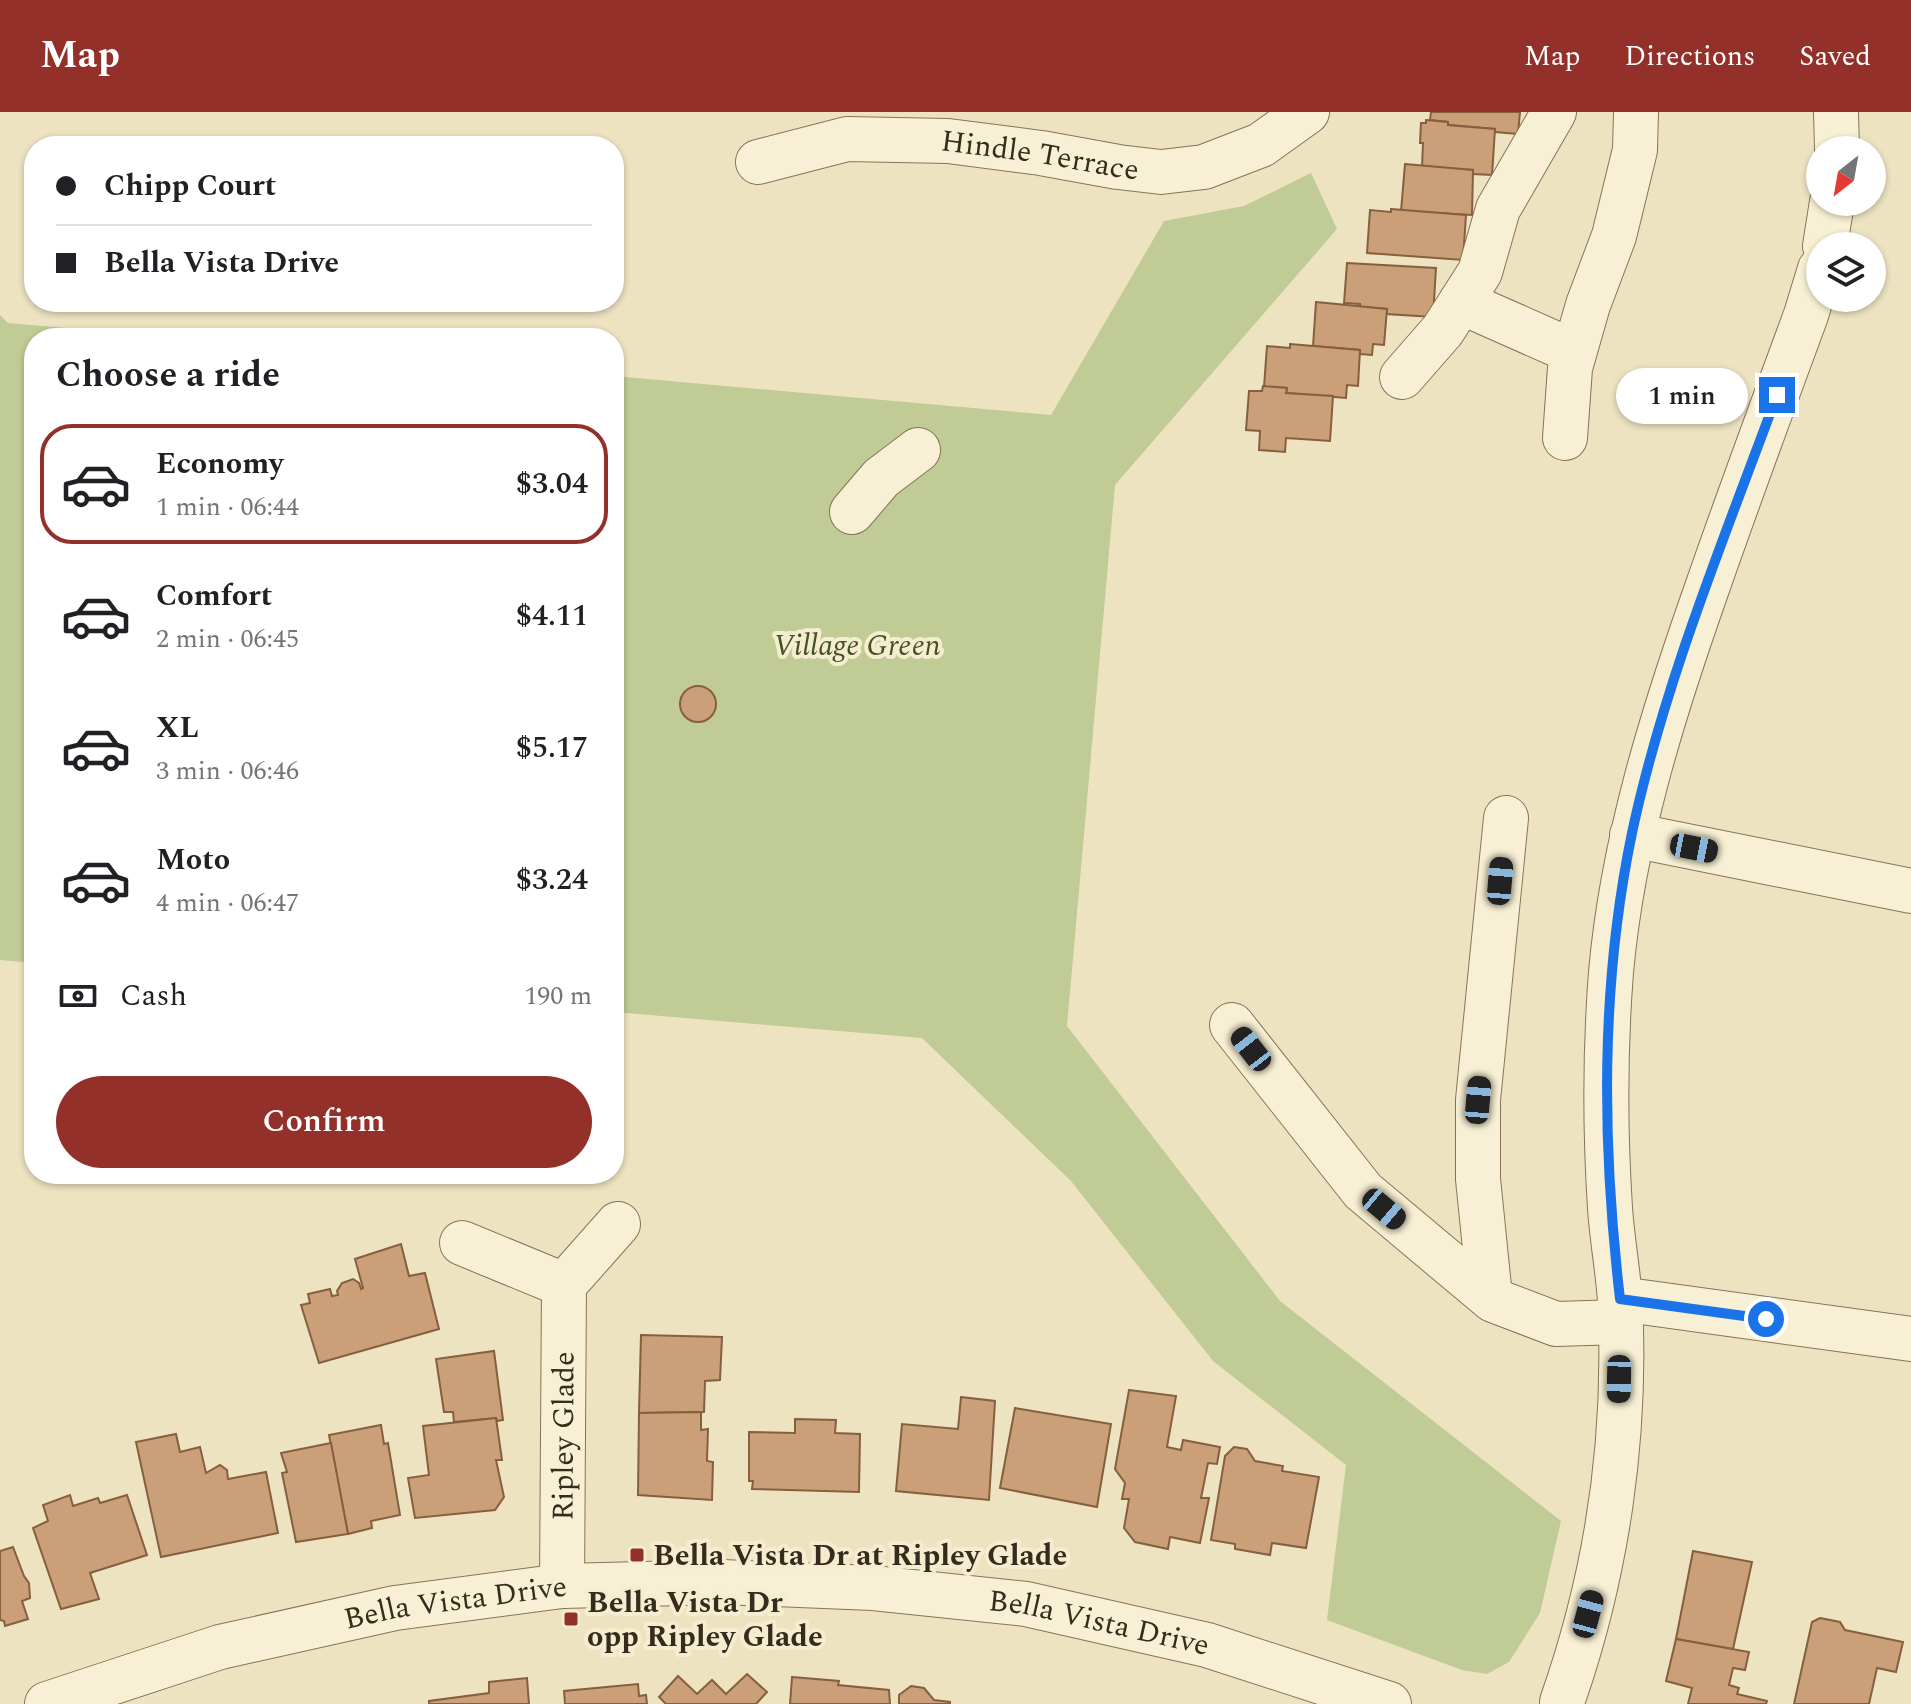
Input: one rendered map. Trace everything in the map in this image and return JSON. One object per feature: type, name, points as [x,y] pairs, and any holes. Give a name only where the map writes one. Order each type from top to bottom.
[{"type":"street","name":"Hindle Terrace","points":[[758,162],[847,139],[948,141],[1161,172],[1204,167],[1261,145],[1307,112]]},
{"type":"street","points":[[1402,377],[1443,330],[1480,272],[1498,209],[1554,112]]},
{"type":"street","points":[[1565,438],[1570,368],[1588,305],[1614,236],[1635,150],[1636,112]]},
{"type":"street","points":[[1836,112],[1837,136]]},
{"type":"street","points":[[1461,302],[1574,352]]},
{"type":"street","points":[[1553,1703],[1604,1555],[1619,1436],[1620,1310],[1610,1211],[1606,1120],[1611,974],[1619,905],[1632,835],[1665,706],[1807,312]]},
{"type":"street","points":[[852,512],[881,478],[918,450]]},
{"type":"street","points":[[1490,1297],[1478,1179],[1478,1100],[1506,818]]},
{"type":"street","points":[[1632,835],[1911,891]]},
{"type":"street","points":[[1232,1025],[1363,1191],[1490,1297],[1556,1324],[1620,1310],[1911,1339]]},
{"type":"street","points":[[462,1243],[564,1285],[618,1224]]},
{"type":"street","name":"Ripley Glade","points":[[562,1586],[564,1285]]},
{"type":"street","name":"Bella Vista Drive","points":[[51,1703],[220,1647],[395,1608],[562,1586],[722,1582],[873,1588],[1026,1604],[1207,1645],[1389,1704]]},
{"type":"green space","name":"Village Green","points":[[1311,173],[1337,229],[1115,485],[1067,1026],[1280,1301],[1561,1521],[1540,1613],[1509,1662],[1487,1674],[1462,1670],[1327,1620],[1346,1465],[1213,1361],[1071,1181],[922,1038],[624,1013],[624,377],[1051,415],[1164,221],[1244,206]]},
{"type":"green space","points":[[0,315],[8,323],[66,328],[24,328],[24,962],[0,960]]},
{"type":"building","points":[[1431,112],[1520,112],[1518,134],[1448,125],[1448,122],[1430,120]]},
{"type":"building","points":[[1426,120],[1495,129],[1492,175],[1473,174],[1473,170],[1422,167],[1421,123],[1426,123]]},
{"type":"building","points":[[1405,164],[1473,170],[1472,215],[1401,211]]},
{"type":"building","points":[[1391,209],[1466,215],[1463,260],[1367,253],[1370,210],[1391,212]]},
{"type":"building","points":[[1347,263],[1436,268],[1433,317],[1386,314],[1387,309],[1344,303]]},
{"type":"building","points":[[1316,302],[1387,309],[1384,345],[1373,344],[1372,355],[1360,354],[1360,350],[1313,346]]},
{"type":"building","points":[[1290,344],[1360,350],[1358,386],[1347,385],[1346,398],[1286,393],[1287,388],[1264,387],[1267,346],[1290,348]]},
{"type":"building","points":[[1263,386],[1287,388],[1286,393],[1333,396],[1330,441],[1286,438],[1285,452],[1259,450],[1260,431],[1246,430],[1249,391],[1262,391]]},
{"type":"building","points":[[698,686],[711,691],[716,704],[711,717],[698,722],[685,717],[680,704],[685,691]]},
{"type":"building","points":[[401,1244],[409,1276],[425,1273],[439,1329],[319,1363],[301,1305],[310,1303],[308,1294],[330,1289],[332,1296],[338,1295],[342,1283],[353,1279],[363,1288],[355,1259]]},
{"type":"building","points":[[641,1335],[722,1337],[720,1380],[705,1381],[704,1412],[639,1413]]},
{"type":"building","points":[[494,1351],[503,1420],[454,1422],[453,1412],[444,1412],[436,1359]]},
{"type":"building","points":[[1129,1390],[1176,1396],[1167,1447],[1181,1450],[1183,1440],[1220,1447],[1217,1464],[1208,1463],[1201,1498],[1209,1498],[1200,1543],[1170,1537],[1168,1549],[1135,1542],[1124,1528],[1129,1499],[1122,1499],[1125,1483],[1115,1469]]},
{"type":"building","points":[[961,1397],[995,1401],[989,1500],[896,1491],[902,1424],[958,1429]]},
{"type":"building","points":[[1015,1408],[1111,1424],[1097,1507],[1000,1488]]},
{"type":"building","points":[[701,1412],[701,1430],[708,1429],[707,1461],[713,1462],[712,1500],[638,1495],[639,1413]]},
{"type":"building","points":[[496,1418],[502,1460],[496,1460],[504,1497],[495,1510],[415,1518],[408,1478],[429,1475],[423,1426]]},
{"type":"building","points":[[795,1419],[836,1420],[835,1433],[860,1434],[859,1492],[752,1489],[753,1481],[749,1481],[749,1432],[795,1433]]},
{"type":"building","points":[[381,1425],[384,1444],[388,1443],[400,1515],[371,1521],[372,1528],[348,1534],[329,1435]]},
{"type":"building","points":[[176,1434],[180,1452],[200,1447],[206,1473],[220,1465],[227,1470],[228,1479],[266,1472],[278,1533],[161,1557],[136,1442]]},
{"type":"building","points":[[331,1443],[348,1534],[296,1542],[282,1473],[287,1472],[281,1453]]},
{"type":"building","points":[[1234,1447],[1247,1449],[1255,1461],[1283,1466],[1282,1471],[1319,1477],[1306,1548],[1272,1543],[1270,1555],[1235,1549],[1235,1544],[1211,1540],[1225,1456]]},
{"type":"building","points":[[70,1495],[73,1506],[98,1498],[100,1503],[127,1495],[147,1555],[90,1573],[99,1599],[61,1609],[33,1528],[48,1521],[43,1505]]},
{"type":"building","points":[[13,1547],[29,1583],[30,1598],[22,1601],[28,1619],[5,1626],[4,1621],[0,1620],[0,1551]]},
{"type":"building","points":[[1693,1551],[1752,1562],[1733,1649],[1676,1639]]},
{"type":"building","points":[[1820,1618],[1840,1622],[1845,1630],[1903,1642],[1896,1672],[1877,1668],[1869,1704],[1794,1704],[1812,1622]]},
{"type":"building","points":[[1676,1639],[1749,1652],[1745,1670],[1733,1668],[1729,1685],[1739,1688],[1737,1694],[1767,1701],[1766,1704],[1688,1704],[1692,1688],[1666,1681]]},
{"type":"building","points":[[747,1674],[767,1692],[756,1704],[666,1704],[659,1697],[678,1676],[697,1694],[712,1680],[726,1694]]},
{"type":"building","points":[[792,1677],[889,1690],[890,1704],[790,1704]]},
{"type":"building","points":[[527,1678],[529,1704],[429,1704],[429,1701],[489,1693],[489,1682]]},
{"type":"building","points":[[638,1684],[639,1696],[646,1695],[647,1704],[565,1704],[564,1691]]},
{"type":"building","points":[[911,1686],[924,1688],[934,1700],[950,1704],[899,1704],[899,1695]]},
{"type":"place","name":"Bella Vista Dr at Ripley Glade","points":[[637,1555]]},
{"type":"place","name":"Bella Vista Dr opp Ripley Glade","points":[[571,1619]]},
{"type":"route","points":[[1766,1319],[1620,1299],[1610,1211],[1606,1120],[1611,974],[1619,905],[1640,796],[1665,706],[1777,395]]}]
